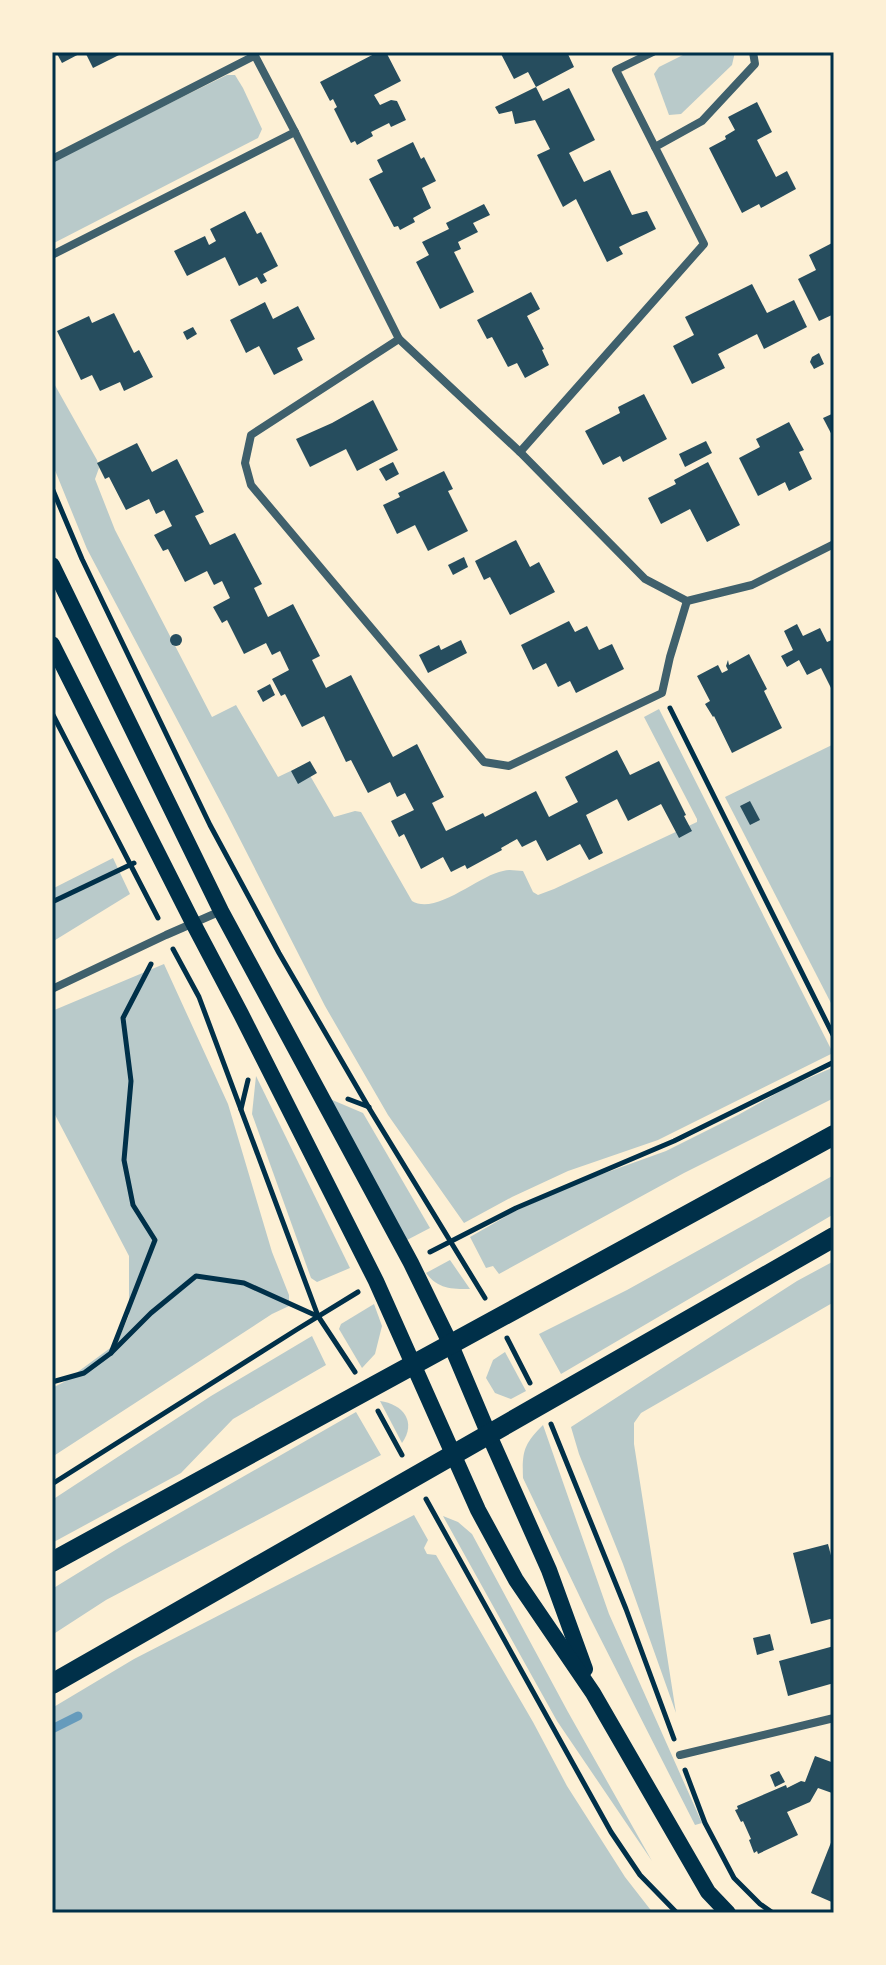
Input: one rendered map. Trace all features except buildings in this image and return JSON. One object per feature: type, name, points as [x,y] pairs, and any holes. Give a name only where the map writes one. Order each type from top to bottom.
[{"type":"main road","points":[[52,565],[221,911],[411,1263],[451,1345],[549,1570],[593,1693]]},
{"type":"main road","points":[[52,644],[376,1281],[478,1510],[516,1580],[593,1693],[708,1892],[728,1913]]},
{"type":"main road","points":[[52,1562],[834,1135]]},
{"type":"main road","points":[[52,1684],[834,1237]]},
{"type":"street","points":[[520,452],[704,244],[616,70],[653,52]]},
{"type":"street","points":[[655,147],[702,121],[755,64],[753,52]]},
{"type":"street","points":[[52,159],[253,54],[399,339],[520,452],[645,579],[687,601],[752,585],[834,544]]},
{"type":"street","points":[[52,255],[295,132]]},
{"type":"street","points":[[399,339],[251,435],[245,463],[251,485],[484,762],[509,766],[662,693],[687,601]]},
{"type":"street","points":[[52,989],[221,911]]},
{"type":"street","points":[[680,1755],[834,1718]]},
{"type":"path","points":[[52,488],[82,559],[210,825],[279,953],[450,1240]]},
{"type":"path","points":[[662,693],[834,1037]]},
{"type":"path","points":[[52,713],[199,997],[318,1316],[244,1283],[196,1276],[151,1313],[111,1353],[84,1373],[52,1382]]},
{"type":"path","points":[[52,902],[131,865]]},
{"type":"path","points":[[111,1353],[155,1240],[133,1205],[124,1160],[131,1081],[123,1018],[166,935]]},
{"type":"path","points":[[473,1229],[674,1141],[834,1062]]},
{"type":"path","points":[[52,1484],[296,1330]]},
{"type":"path","points":[[560,1443],[626,1609],[705,1823],[734,1878],[773,1913]]},
{"type":"path","points":[[414,1476],[611,1832],[640,1875],[673,1912]]},
{"type":"shaded area","points":[[689,52],[735,52],[732,65],[681,114],[669,115],[654,74],[659,67]]},
{"type":"shaded area","points":[[227,75],[235,75],[243,88],[262,129],[258,138],[52,244],[52,161]]},
{"type":"shaded area","points":[[52,380],[97,460],[99,468],[95,479],[115,530],[212,717],[236,705],[278,777],[305,767],[334,817],[361,812],[412,901],[433,903],[508,870],[523,871],[533,892],[538,895],[697,822],[644,717],[659,709],[833,1053],[658,1140],[568,1171],[464,1223],[388,1115],[325,1006],[87,549],[52,463]]},
{"type":"shaded area","points":[[834,744],[834,1009],[725,797]]},
{"type":"shaded area","points":[[113,858],[130,894],[52,942],[52,889]]},
{"type":"shaded area","points":[[164,964],[228,1104],[272,1252],[289,1295],[289,1306],[52,1457],[52,1388],[117,1343],[129,1315],[129,1256],[52,1109],[52,1011]]},
{"type":"shaded area","points":[[834,1067],[834,1098],[684,1173],[499,1274],[493,1266],[486,1268],[470,1237],[515,1211],[580,1182],[666,1151],[786,1088]]},
{"type":"shaded area","points":[[256,1076],[350,1268],[317,1282],[311,1278],[252,1114]]},
{"type":"shaded area","points":[[330,1099],[363,1113],[430,1228],[407,1240]]},
{"type":"shaded area","points":[[834,1175],[834,1214],[561,1374],[539,1334],[627,1290]]},
{"type":"shaded area","points":[[450,1260],[470,1289],[445,1287],[426,1273]]},
{"type":"shaded area","points":[[834,1261],[834,1302],[641,1413],[634,1423],[634,1444],[676,1713],[571,1427],[797,1281]]},
{"type":"shaded area","points":[[374,1304],[382,1326],[375,1354],[362,1368],[339,1329],[341,1324]]},
{"type":"shaded area","points":[[312,1336],[326,1365],[233,1419],[181,1473],[52,1543],[52,1500],[211,1396]]},
{"type":"shaded area","points":[[505,1352],[526,1391],[511,1399],[495,1393],[486,1378],[493,1360]]},
{"type":"shaded area","points":[[380,1401],[395,1406],[405,1415],[408,1428],[402,1443]]},
{"type":"shaded area","points":[[356,1412],[381,1455],[106,1600],[52,1635],[52,1589]]},
{"type":"shaded area","points":[[543,1425],[609,1614],[702,1823],[695,1825],[523,1478],[526,1448]]},
{"type":"shaded area","points":[[414,1515],[428,1540],[424,1548],[427,1554],[436,1555],[567,1786],[625,1877],[653,1913],[52,1913],[52,1708],[134,1659]]},
{"type":"shaded area","points":[[443,1516],[458,1522],[472,1534],[652,1861],[557,1721]]},
{"type":"waterway","points":[[52,1729],[78,1716]]}]
